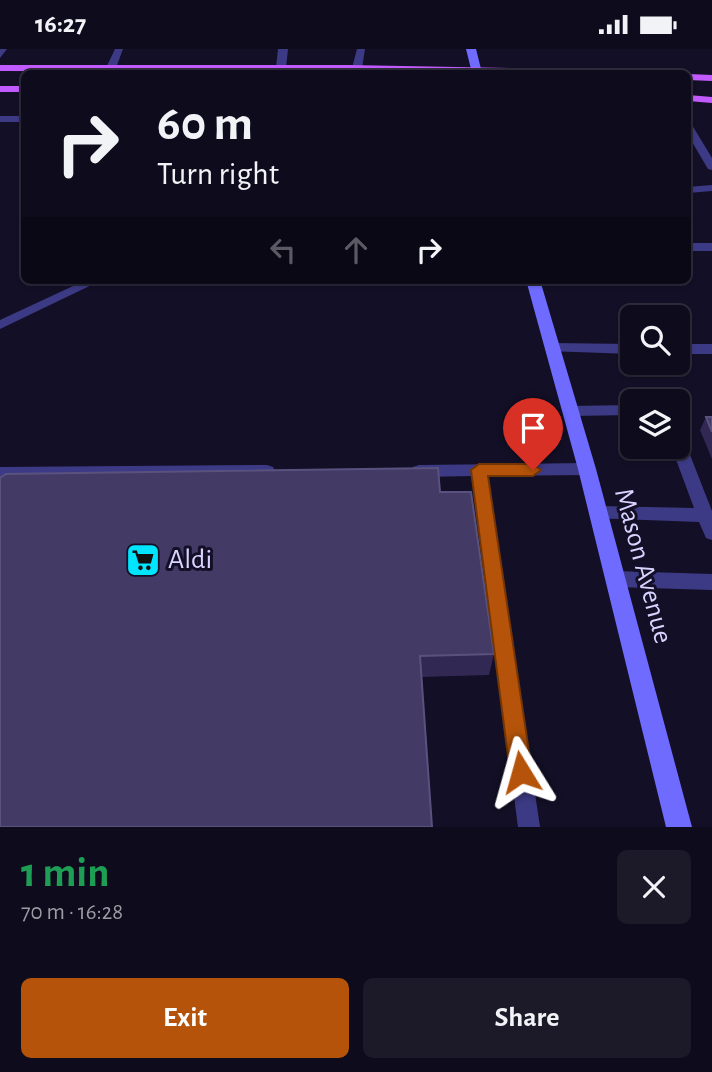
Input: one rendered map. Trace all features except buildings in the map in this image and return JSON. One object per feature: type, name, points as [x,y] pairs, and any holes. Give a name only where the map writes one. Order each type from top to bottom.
[{"type":"main road","points":[[471,49],[476,70]]},
{"type":"main road","points":[[0,68],[416,70]]},
{"type":"main road","points":[[691,77],[712,78]]},
{"type":"main road","points":[[0,89],[21,89]]},
{"type":"main road","points":[[691,98],[712,100]]},
{"type":"main road","name":"Mason Avenue","points":[[534,284],[587,469],[679,827]]},
{"type":"street","points":[[281,68],[283,49]]},
{"type":"lane","points":[[0,55],[4,49]]},
{"type":"lane","points":[[111,68],[119,49]]},
{"type":"lane","points":[[357,68],[361,49]]},
{"type":"lane","points":[[0,119],[21,119]]},
{"type":"lane","points":[[691,132],[712,167]]},
{"type":"lane","points":[[691,190],[711,191]]},
{"type":"lane","points":[[691,247],[712,247]]},
{"type":"lane","points":[[0,325],[87,284]]},
{"type":"lane","points":[[552,348],[620,349]]},
{"type":"lane","points":[[690,349],[712,349]]},
{"type":"lane","points":[[570,411],[620,410]]},
{"type":"lane","points":[[684,459],[712,533]]},
{"type":"lane","points":[[399,471],[587,469]]},
{"type":"lane","points":[[479,470],[528,827]]},
{"type":"lane","points":[[0,473],[282,471]]},
{"type":"lane","points":[[598,513],[705,515]]},
{"type":"lane","points":[[616,579],[712,582]]},
{"type":"place","name":"Aldi","points":[[143,560]]},
{"type":"route","points":[[521,772],[479,470],[533,470]]}]
